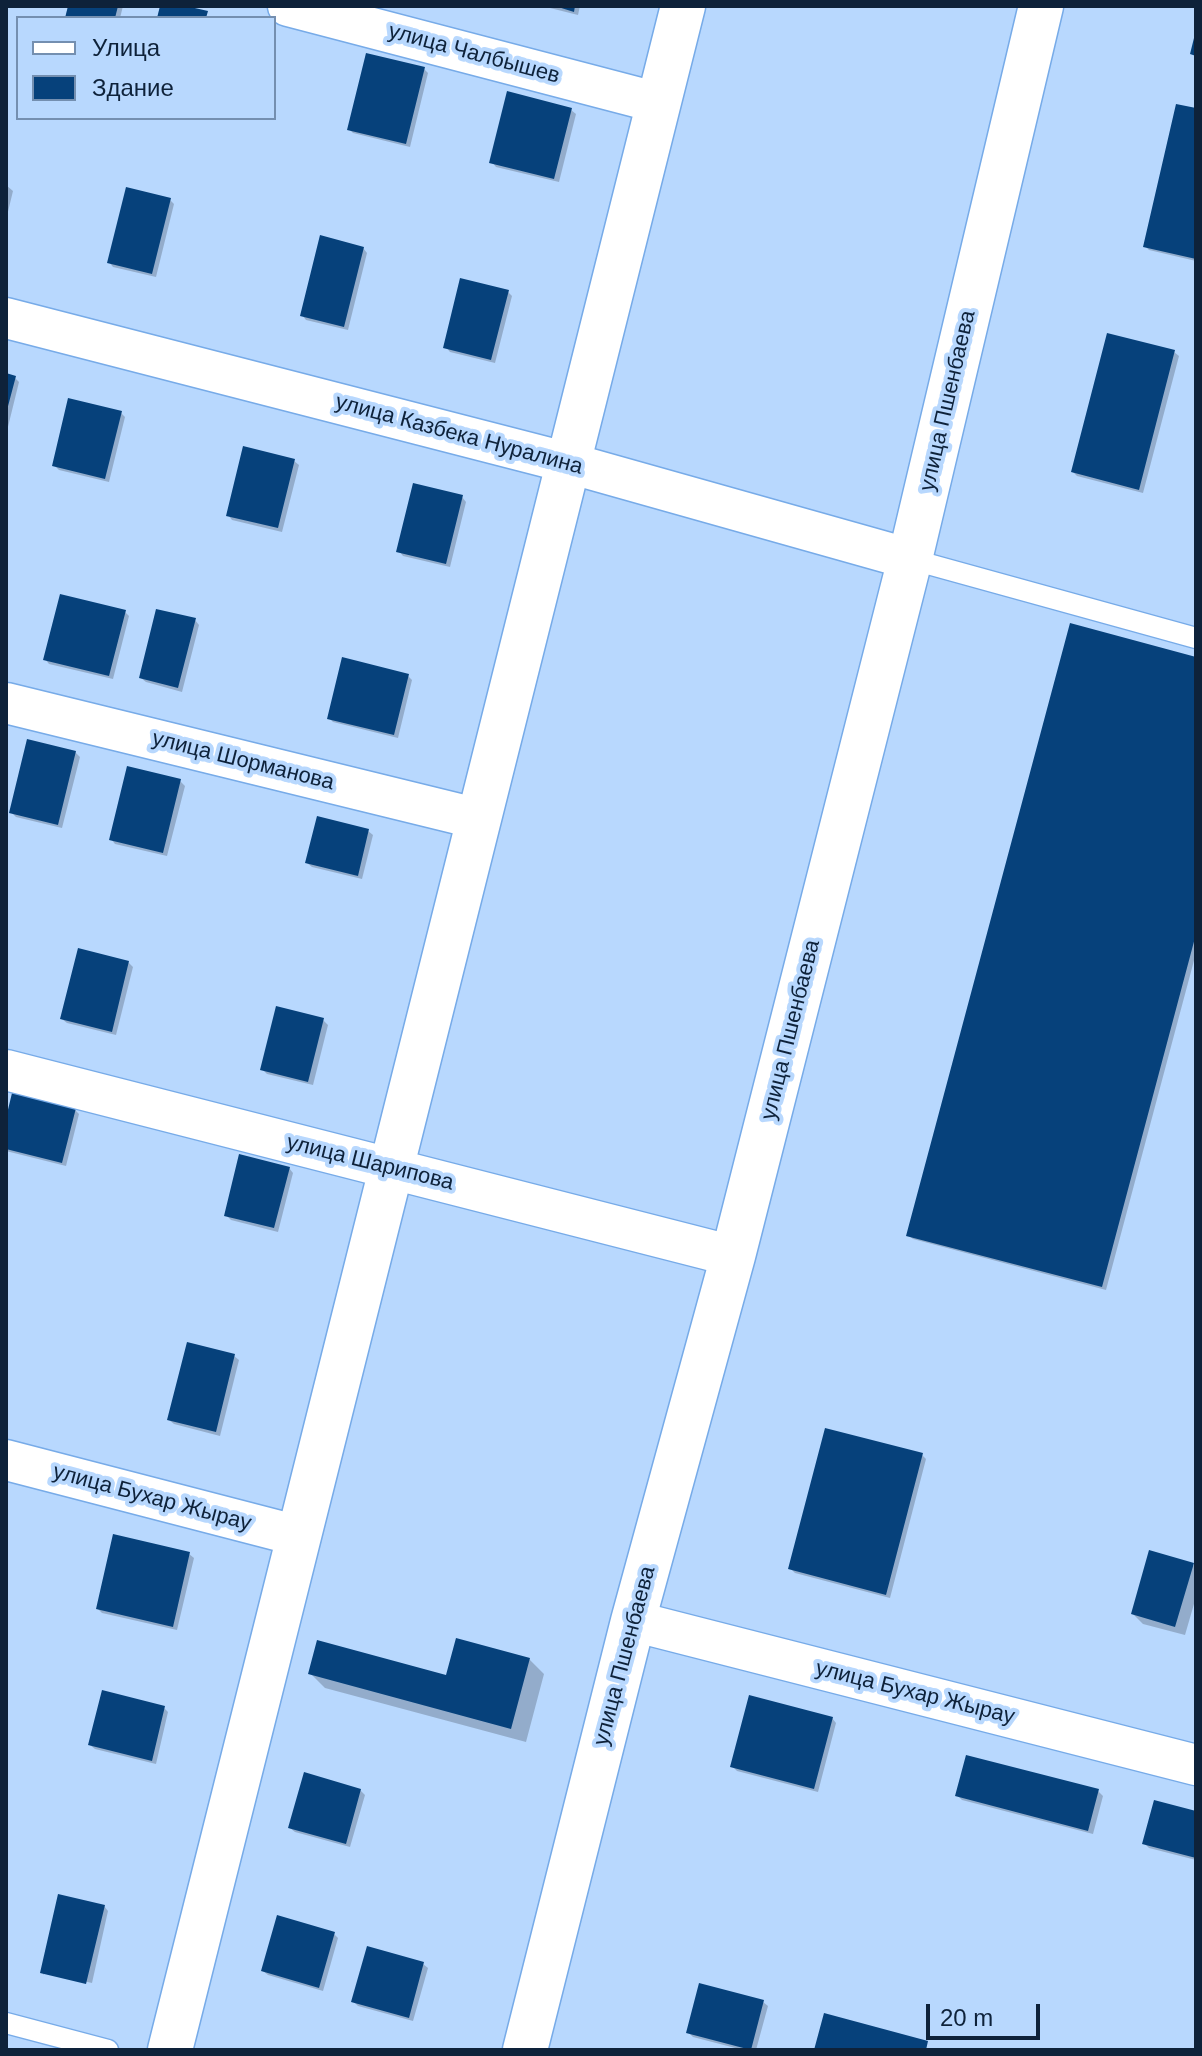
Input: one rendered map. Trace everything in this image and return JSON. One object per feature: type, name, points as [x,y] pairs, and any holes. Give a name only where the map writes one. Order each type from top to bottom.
[{"type":"street","name":"улица Чалбышев","points":[[288,6],[659,103]]},
{"type":"street","points":[[170,2050],[683,6]]},
{"type":"street","name":"улица Пшенбаева","points":[[529,2049],[633,1621],[733,1256],[910,559],[1041,6]]},
{"type":"street","name":"улица Казбека Нуралина","points":[[6,318],[569,463],[910,559]]},
{"type":"street","name":"улица Шорманова","points":[[6,703],[479,819]]},
{"type":"street","name":"улица Шарипова","points":[[6,1070],[733,1256]]},
{"type":"street","name":"улица Бухар Жырау","points":[[6,1460],[299,1536]]},
{"type":"street","name":"улица Бухар Жырау","points":[[633,1621],[1196,1765]]},
{"type":"lane","points":[[910,559],[1196,638]]},
{"type":"lane","points":[[6,2023],[108,2050]]},
{"type":"building","points":[[68,6],[118,6],[116,16],[66,16]]},
{"type":"building","points":[[160,6],[186,6],[208,11],[207,16],[158,16]]},
{"type":"building","points":[[555,6],[575,6],[574,12]]},
{"type":"building","points":[[1196,34],[1196,56],[1190,54]]},
{"type":"building","points":[[366,53],[425,67],[406,144],[347,130]]},
{"type":"building","points":[[507,91],[572,108],[554,179],[489,163]]},
{"type":"building","points":[[1176,104],[1196,108],[1196,259],[1143,247]]},
{"type":"building","points":[[126,187],[171,198],[152,274],[107,263]]},
{"type":"building","points":[[320,235],[364,247],[344,327],[300,316]]},
{"type":"building","points":[[460,278],[509,290],[491,360],[443,348]]},
{"type":"building","points":[[1107,333],[1175,350],[1139,490],[1071,472]]},
{"type":"building","points":[[6,373],[16,376],[7,410],[6,410]]},
{"type":"building","points":[[68,398],[122,411],[105,479],[52,466]]},
{"type":"building","points":[[243,446],[295,459],[278,528],[226,516]]},
{"type":"building","points":[[413,483],[463,495],[446,564],[396,552]]},
{"type":"building","points":[[60,594],[126,610],[109,676],[43,660]]},
{"type":"building","points":[[156,609],[196,618],[178,688],[139,678]]},
{"type":"building","points":[[1070,623],[1196,657],[1196,934],[1102,1287],[906,1236]]},
{"type":"building","points":[[342,657],[409,674],[394,735],[327,719]]},
{"type":"building","points":[[27,739],[76,751],[58,825],[9,813]]},
{"type":"building","points":[[127,766],[181,779],[163,853],[109,840]]},
{"type":"building","points":[[317,816],[369,829],[358,876],[305,863]]},
{"type":"building","points":[[78,948],[129,961],[112,1032],[60,1019]]},
{"type":"building","points":[[276,1006],[324,1018],[308,1082],[260,1070]]},
{"type":"building","points":[[12,1093],[76,1108],[62,1163],[6,1149],[6,1118]]},
{"type":"building","points":[[239,1154],[290,1167],[274,1228],[224,1216]]},
{"type":"building","points":[[187,1342],[235,1354],[216,1432],[167,1420]]},
{"type":"building","points":[[825,1428],[923,1453],[886,1595],[788,1569]]},
{"type":"building","points":[[113,1534],[190,1552],[173,1627],[96,1609]]},
{"type":"building","points":[[1149,1550],[1194,1563],[1175,1627],[1131,1614]]},
{"type":"building","points":[[456,1638],[530,1658],[511,1729],[308,1674],[317,1640],[446,1675]]},
{"type":"building","points":[[102,1690],[165,1706],[152,1761],[88,1745]]},
{"type":"building","points":[[749,1695],[833,1717],[814,1789],[730,1767]]},
{"type":"building","points":[[966,1755],[1099,1789],[1088,1831],[955,1796]]},
{"type":"building","points":[[304,1772],[361,1789],[346,1844],[288,1828]]},
{"type":"building","points":[[1154,1800],[1196,1811],[1196,1858],[1142,1844]]},
{"type":"building","points":[[58,1894],[105,1905],[86,1984],[40,1973]]},
{"type":"building","points":[[277,1915],[335,1932],[319,1988],[261,1971]]},
{"type":"building","points":[[367,1946],[424,1962],[409,2018],[351,2002]]},
{"type":"building","points":[[699,1983],[764,2000],[751,2050],[686,2033]]},
{"type":"building","points":[[824,2013],[928,2041],[926,2050],[814,2050]]}]
